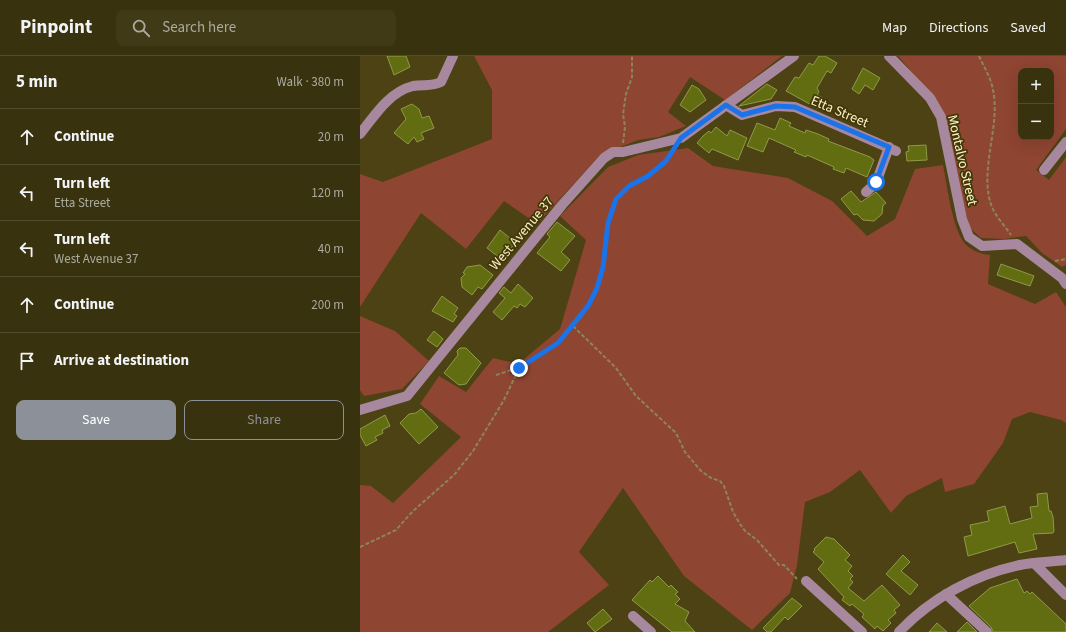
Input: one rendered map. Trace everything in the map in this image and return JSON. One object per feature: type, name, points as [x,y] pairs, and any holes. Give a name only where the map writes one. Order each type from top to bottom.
[{"type":"street","points":[[360,134],[394,95],[414,86],[429,86],[441,82],[453,56]]},
{"type":"street","name":"West Avenue 37","points":[[360,410],[407,396],[562,205],[604,158],[613,152],[623,152],[681,138],[794,56]]},
{"type":"street","name":"Montalvo Street","points":[[889,56],[930,98],[941,117],[962,219],[969,236],[982,246],[1017,244]]},
{"type":"street","name":"Etta Street","points":[[726,105],[742,115],[776,106],[795,107],[893,149],[876,182],[866,192]]},
{"type":"street","points":[[1044,170],[1066,142]]},
{"type":"street","points":[[1017,244],[1062,278],[1066,284]]},
{"type":"street","points":[[899,632],[928,605],[946,594],[982,577],[1021,565],[1066,560]]},
{"type":"street","points":[[1036,564],[1066,595]]},
{"type":"street","points":[[806,581],[862,632]]},
{"type":"street","points":[[946,594],[987,632]]},
{"type":"street","points":[[633,616],[651,632]]},
{"type":"path","points":[[623,152],[625,127],[622,114],[626,94],[632,77],[632,56]]},
{"type":"path","points":[[979,56],[994,91],[988,176],[991,206],[1017,244]]},
{"type":"path","points":[[496,375],[519,368],[558,343],[573,326],[588,306],[597,288],[603,267],[608,223],[616,199],[629,186],[648,176],[666,161],[681,138]]},
{"type":"path","points":[[573,326],[616,368],[636,396],[676,433],[685,452],[701,472],[710,478],[720,481],[724,486],[733,512],[745,531],[757,540],[779,565],[784,565],[796,578],[806,581]]},
{"type":"path","points":[[360,546],[396,530],[413,510],[454,475],[473,451],[504,400],[519,368]]},
{"type":"shaded area","points":[[474,56],[782,56],[725,100],[690,77],[668,112],[686,126],[659,137],[638,140],[600,155],[537,224],[504,201],[466,249],[421,213],[360,307],[360,174],[383,182],[492,139],[492,90]]},
{"type":"shaded area","points":[[898,56],[1066,56],[1066,129],[1036,170],[1049,180],[1066,157],[1066,265],[1062,267],[1042,253],[1026,236],[1004,239],[981,238],[970,228],[930,93]]},
{"type":"shaded area","points":[[688,148],[713,166],[788,178],[832,201],[867,236],[895,219],[915,169],[943,165],[950,204],[959,234],[965,244],[972,249],[982,254],[990,255],[988,284],[1035,304],[1056,292],[1066,307],[1066,423],[1061,420],[1030,412],[1012,419],[1003,443],[974,484],[945,492],[942,478],[906,496],[891,513],[860,470],[830,492],[805,502],[797,565],[790,593],[752,630],[684,576],[623,488],[579,552],[609,585],[548,632],[360,632],[360,485],[371,486],[393,503],[461,437],[420,404],[439,376],[466,392],[493,358],[518,364],[560,329],[586,240],[560,216],[608,167],[638,155]]},
{"type":"shaded area","points":[[360,316],[395,331],[429,361],[402,389],[364,396],[360,390]]},
{"type":"building","points":[[387,56],[406,56],[410,67],[394,75]]},
{"type":"building","points":[[819,56],[825,56],[837,63],[831,73],[827,71],[817,88],[819,92],[817,95],[823,98],[817,108],[786,91],[795,77],[799,78],[809,63],[813,65]]},
{"type":"building","points":[[863,68],[880,78],[873,90],[865,85],[859,94],[852,89]]},
{"type":"building","points":[[767,84],[777,90],[771,99],[739,106]]},
{"type":"building","points":[[692,85],[699,89],[706,100],[690,112],[680,105]]},
{"type":"building","points":[[412,104],[419,109],[422,118],[429,116],[434,128],[421,133],[424,139],[417,142],[414,137],[408,144],[394,133],[406,119],[401,109]]},
{"type":"building","points":[[780,118],[791,123],[789,126],[805,133],[806,130],[818,134],[829,139],[828,141],[870,157],[874,160],[867,177],[846,168],[844,173],[833,169],[834,167],[807,155],[806,157],[794,152],[796,150],[769,138],[763,152],[747,146],[757,123],[775,130]]},
{"type":"building","points":[[716,127],[727,136],[730,130],[747,138],[738,160],[712,149],[709,153],[697,143],[703,136],[709,131],[711,133]]},
{"type":"building","points":[[926,145],[927,160],[907,161],[906,152],[909,151],[908,146]]},
{"type":"building","points":[[851,191],[861,202],[876,192],[886,203],[883,205],[882,214],[874,221],[863,220],[857,214],[854,215],[841,199]]},
{"type":"building","points":[[557,222],[575,236],[561,252],[570,260],[561,271],[537,253],[550,237],[547,234]]},
{"type":"building","points":[[500,230],[516,243],[501,259],[487,248]]},
{"type":"building","points":[[1001,264],[1034,276],[1030,286],[997,275]]},
{"type":"building","points":[[480,265],[493,275],[482,289],[478,287],[472,295],[462,287],[461,278],[465,274],[463,273],[467,267]]},
{"type":"building","points":[[518,284],[533,298],[525,307],[520,304],[517,308],[514,306],[502,320],[493,312],[505,298],[499,293],[504,287],[511,293]]},
{"type":"building","points":[[442,296],[458,308],[454,314],[457,316],[453,322],[432,311]]},
{"type":"building","points":[[434,331],[443,339],[437,347],[427,340]]},
{"type":"building","points":[[460,348],[466,348],[481,363],[466,384],[459,385],[444,373],[458,355],[457,351]]},
{"type":"building","points":[[421,409],[438,427],[419,444],[400,423],[409,414],[416,413]]},
{"type":"building","points":[[385,415],[390,426],[382,430],[383,433],[375,437],[377,440],[366,446],[360,435],[360,429]]},
{"type":"building","points":[[1047,493],[1049,511],[1051,511],[1053,517],[1054,531],[1053,533],[1033,534],[1037,549],[1019,553],[1015,542],[968,556],[964,537],[972,535],[970,525],[989,521],[987,511],[1005,506],[1010,524],[1032,518],[1030,507],[1038,506],[1037,494]]},
{"type":"building","points":[[826,537],[834,539],[850,555],[845,560],[852,566],[848,571],[853,576],[850,579],[853,582],[848,588],[864,601],[882,585],[900,605],[894,610],[896,613],[888,620],[891,623],[883,631],[877,626],[875,629],[862,617],[864,614],[852,604],[850,606],[842,600],[844,597],[818,569],[824,562],[813,552],[815,550],[814,549]]},
{"type":"building","points":[[903,555],[910,562],[901,571],[918,585],[910,595],[886,574]]},
{"type":"building","points":[[658,576],[669,587],[671,585],[678,592],[675,594],[680,599],[675,604],[689,612],[685,621],[695,632],[672,632],[632,600],[650,580],[652,582]]},
{"type":"building","points":[[1017,579],[1024,593],[1027,591],[1030,594],[1032,592],[1066,624],[1066,632],[993,632],[991,627],[969,606],[990,588]]},
{"type":"building","points":[[792,598],[802,606],[788,620],[785,617],[771,632],[767,632],[763,628]]},
{"type":"building","points":[[603,609],[612,619],[595,632],[587,623]]},
{"type":"building","points":[[967,622],[977,632],[957,632]]},
{"type":"building","points":[[937,623],[947,632],[929,632]]},
{"type":"route","points":[[519,368],[558,343],[588,306],[597,288],[603,267],[608,223],[616,199],[629,186],[648,176],[666,161],[676,148],[681,138],[726,105],[742,115],[776,106],[785,105],[795,107],[889,147],[876,182]]}]
